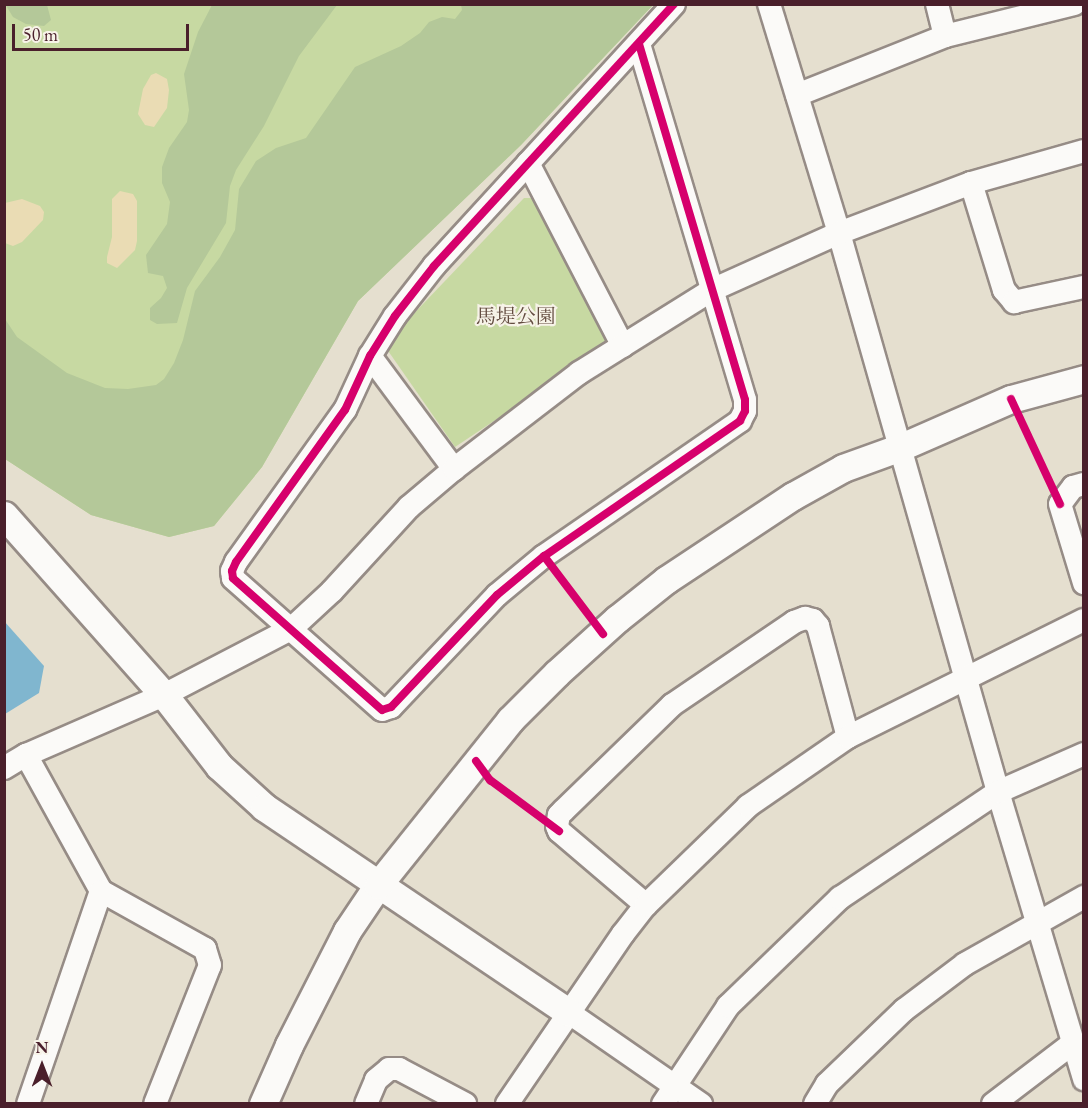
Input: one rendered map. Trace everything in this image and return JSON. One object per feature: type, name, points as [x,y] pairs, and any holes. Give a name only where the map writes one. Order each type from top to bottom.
[{"type":"street","points":[[639,44],[745,400],[745,411],[740,421],[544,556],[497,595],[391,707],[382,710],[372,704],[233,578],[232,571],[345,410],[370,356],[395,316],[434,266],[674,4]]},
{"type":"street","points":[[769,4],[839,233],[998,792],[1083,1079]]},
{"type":"street","points":[[937,4],[945,36]]},
{"type":"street","points":[[797,95],[945,36],[1074,4]]},
{"type":"street","points":[[4,768],[26,755],[164,695],[291,629],[332,591],[409,507],[454,469],[546,397],[712,290],[839,233],[971,183],[1083,151]]},
{"type":"street","points":[[528,163],[623,346]]},
{"type":"street","points":[[971,183],[1004,290],[1014,302],[1083,287]]},
{"type":"street","points":[[370,356],[454,469]]},
{"type":"street","points":[[263,1104],[289,1045],[348,931],[378,885],[510,720],[617,618],[666,580],[793,496],[843,468],[901,447],[1011,399],[1083,379]]},
{"type":"street","points":[[1083,484],[1073,487],[1060,504],[1083,583]]},
{"type":"street","points":[[4,515],[164,695],[219,766],[257,800],[378,885],[568,1012],[669,1095],[700,1104]]},
{"type":"street","points":[[646,905],[559,831],[557,826],[559,815],[672,705],[794,622],[805,618],[818,626],[848,736]]},
{"type":"street","points":[[507,1104],[622,934],[646,905],[748,806],[848,736],[1083,620]]},
{"type":"street","points":[[669,1095],[728,1006],[840,898],[998,792],[1083,754]]},
{"type":"street","points":[[26,755],[102,891],[205,949],[210,965],[155,1104]]},
{"type":"street","points":[[28,1104],[102,891]]},
{"type":"street","points":[[814,1104],[828,1084],[904,1010],[965,964],[1083,897]]},
{"type":"street","points":[[993,1104],[1072,1043]]},
{"type":"street","points":[[366,1104],[376,1080],[390,1070],[399,1070],[465,1104]]},
{"type":"green space","points":[[5,4],[47,5],[51,20],[44,26],[26,24],[13,17]]},
{"type":"green space","points":[[4,5],[653,5],[521,145],[358,301],[262,467],[214,526],[169,537],[91,515],[5,459]]},
{"type":"green space","points":[[212,5],[337,5],[299,56],[264,126],[236,170],[230,186],[226,223],[187,288],[177,323],[157,324],[150,320],[150,308],[161,298],[167,288],[163,276],[148,273],[146,255],[167,224],[170,202],[162,183],[162,167],[169,148],[187,122],[189,110],[184,74],[198,32]]},
{"type":"green space","points":[[461,5],[653,5],[521,145],[358,301],[262,467],[214,526],[169,537],[91,515],[5,459],[5,319],[17,337],[67,373],[105,388],[128,389],[156,385],[164,379],[174,363],[183,340],[195,291],[220,257],[235,230],[239,189],[256,161],[276,148],[306,138],[355,67],[401,46],[420,33],[429,22],[442,17],[455,19],[462,10]]},
{"type":"green space","name":"馬堤公園","points":[[524,198],[537,198],[615,340],[455,447],[384,345]]},
{"type":"sand","points":[[156,73],[167,79],[169,90],[167,108],[154,127],[145,125],[138,114],[143,89],[151,75]]},
{"type":"sand","points":[[120,191],[133,194],[137,201],[137,241],[135,250],[117,268],[107,263],[107,257],[112,237],[112,199]]},
{"type":"sand","points":[[22,199],[40,206],[44,212],[43,220],[22,242],[13,246],[5,243],[5,203]]},
{"type":"water","points":[[4,621],[44,666],[39,693],[5,714]]},
{"type":"cycle path","points":[[639,44],[745,400],[745,411],[740,421],[544,556],[497,595],[391,707],[382,710],[233,578],[232,571],[236,562],[345,410],[370,356],[395,316],[434,266],[674,4]]},
{"type":"cycle path","points":[[1011,399],[1060,504]]},
{"type":"cycle path","points":[[544,556],[603,634]]},
{"type":"cycle path","points":[[476,761],[490,780],[559,831]]}]
